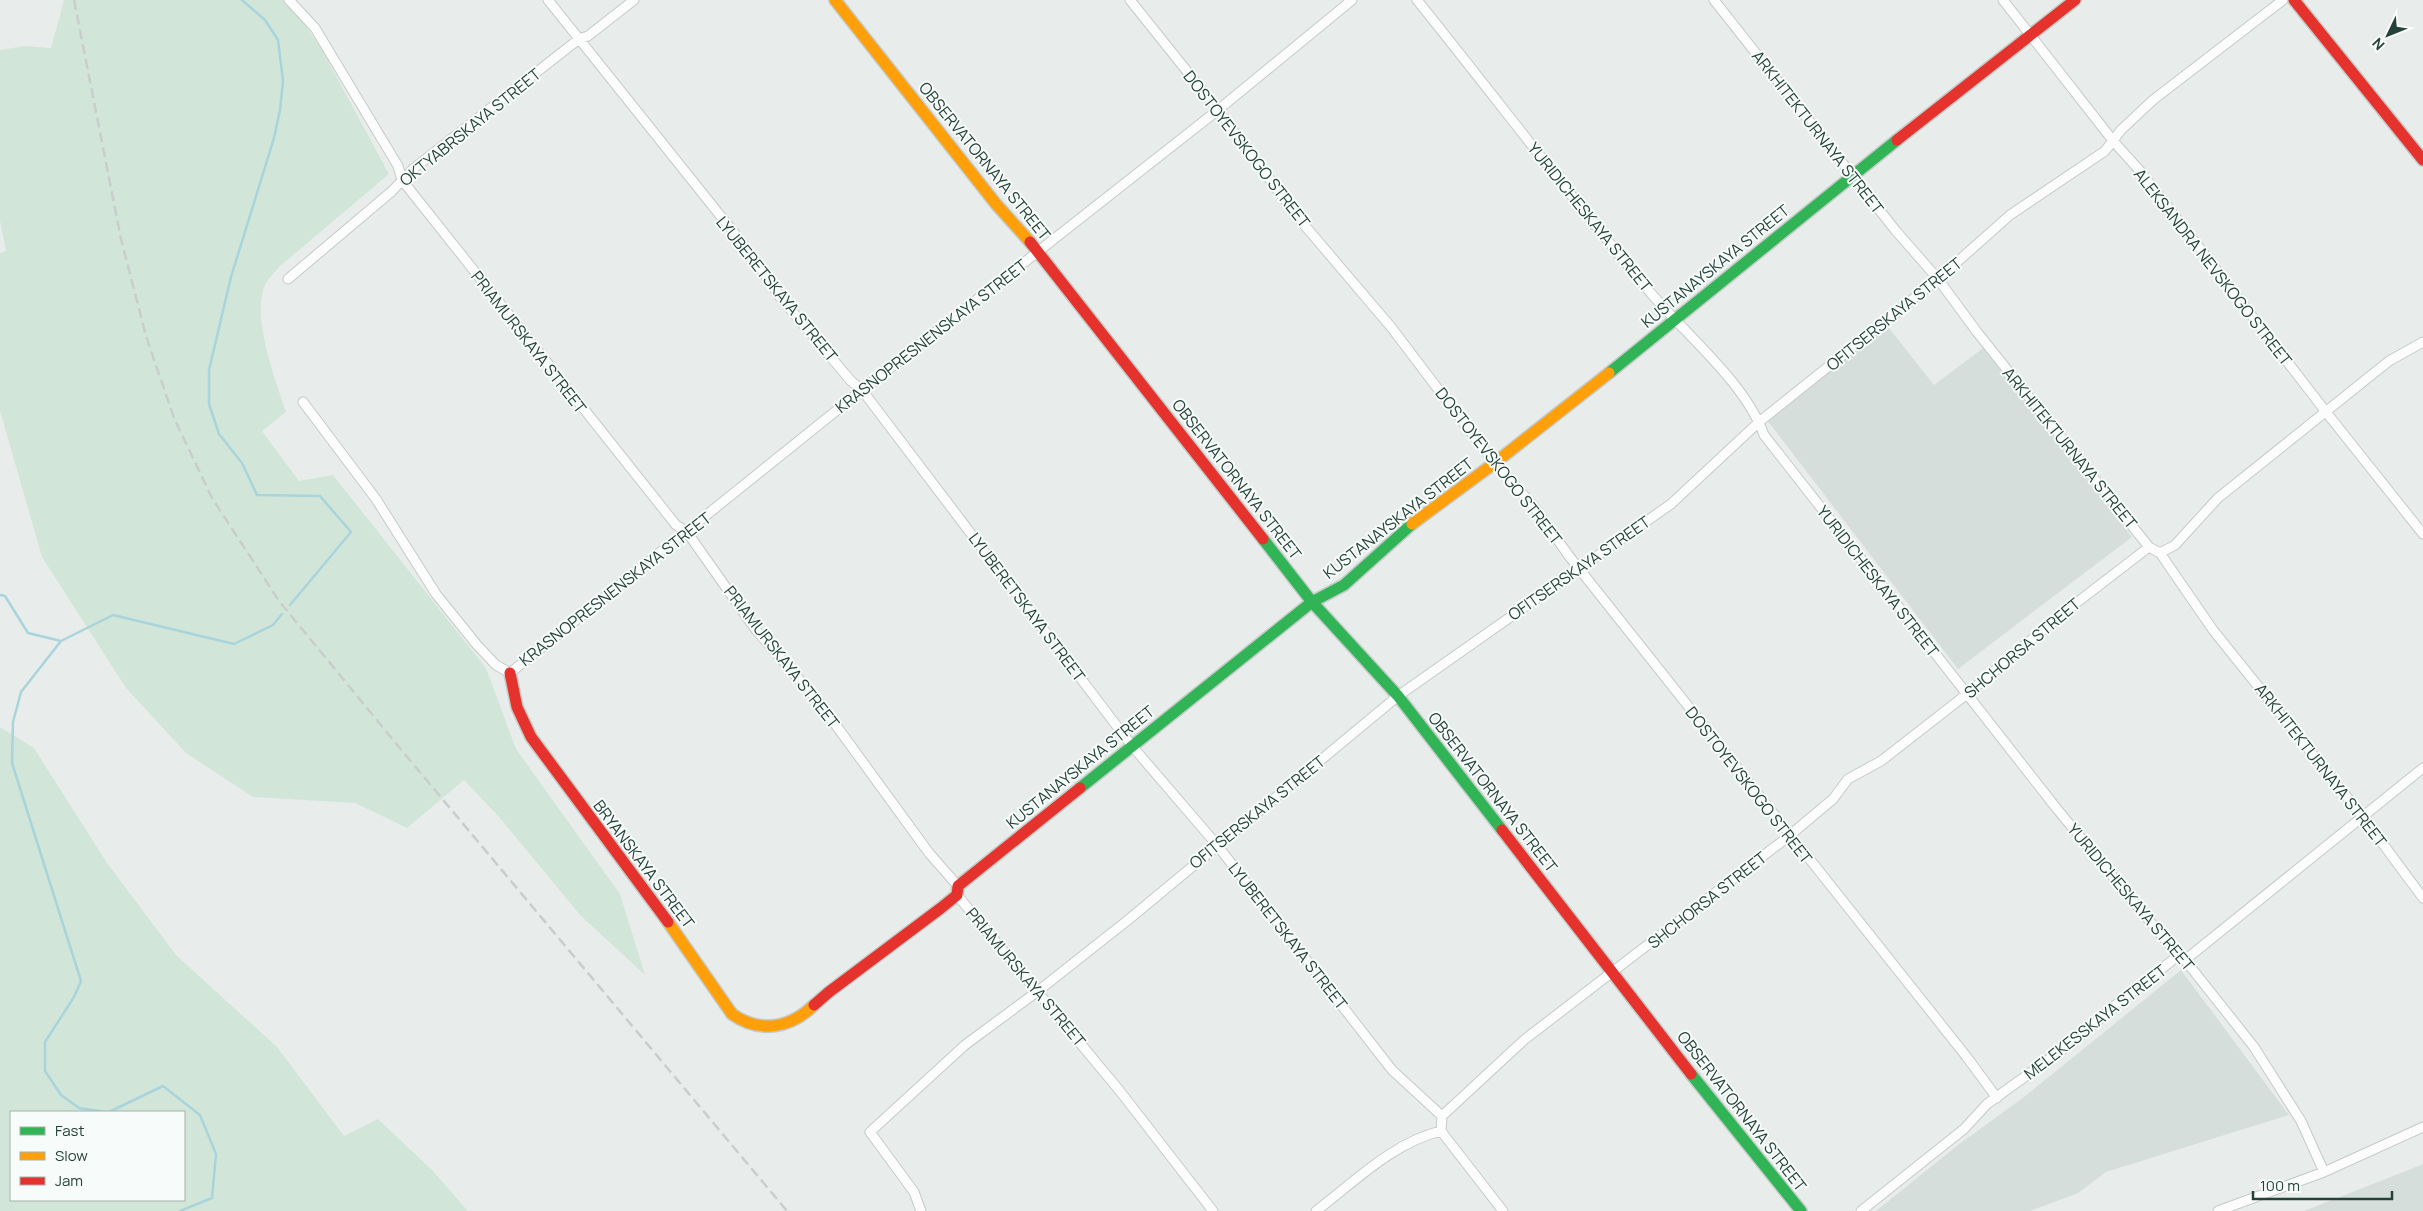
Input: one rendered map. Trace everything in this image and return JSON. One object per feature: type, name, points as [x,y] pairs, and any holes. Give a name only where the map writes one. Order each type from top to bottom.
[{"type":"street","name":"PRIAMURSKAYA STREET","points":[[290,0],[315,28],[398,166],[402,180],[676,525],[687,532],[756,630],[819,702],[957,891],[1119,1090],[1213,1211]]},
{"type":"street","name":"LYUBERETSKAYA STREET","points":[[548,0],[717,214],[751,254],[780,297],[851,381],[862,390],[1132,746],[1216,845],[1392,1070],[1442,1116]]},
{"type":"street","name":"OKTYABRSKAYA STREET","points":[[288,279],[391,192],[413,169],[579,39],[588,36],[634,0]]},
{"type":"street","name":"OBSERVATORNAYA STREET","points":[[835,0],[996,204],[1038,251],[1312,602],[1398,696],[1706,1094],[1801,1211]]},
{"type":"street","name":"DOSTOYEVSKOGO STREET","points":[[1130,0],[1218,110],[1300,220],[1391,328],[1482,447],[1535,508],[1579,567],[1966,1056],[1997,1098]]},
{"type":"street","name":"KRASNOPRESNENSKAYA STREET","points":[[510,673],[862,390],[1218,110],[1352,0]]},
{"type":"street","name":"YURIDICHESKAYA STREET","points":[[1417,0],[1550,165],[1587,215],[1676,320],[1706,351],[1749,405],[1764,435],[2057,809],[2182,958],[2254,1048],[2301,1121],[2324,1172]]},
{"type":"street","name":"ARKHITEKTURNAYA STREET","points":[[1714,0],[1896,231],[1938,279],[1977,332],[2149,547],[2160,553],[2213,630],[2363,817],[2423,898]]},
{"type":"street","name":"ALEKSANDRA NEVSKOGO STREET","points":[[2003,0],[2114,142],[2142,172],[2326,412],[2423,534]]},
{"type":"street","name":"KUSTANAYSKAYA STREET","points":[[792,1023],[826,994],[927,921],[957,891],[1132,746],[1312,602],[1344,585],[1412,524],[1496,462],[1676,320],[1843,183],[2075,0]]},
{"type":"street","name":"OFITSERSKAYA STREET","points":[[921,1211],[914,1192],[870,1132],[965,1045],[1038,991],[1398,696],[1671,504],[1759,422],[1938,279],[2010,216],[2105,151],[2122,130],[2153,100],[2283,0]]},
{"type":"street","points":[[2294,0],[2423,160]]},
{"type":"street","points":[[2160,553],[2175,545],[2218,498],[2389,361],[2423,342]]},
{"type":"street","points":[[303,402],[376,499],[436,594],[477,645],[496,665],[510,673]]},
{"type":"street","name":"SHCHORSA STREET","points":[[1442,1116],[1524,1040],[1790,836],[1833,799],[1848,778],[1881,761],[1967,694],[2062,614],[2149,547]]},
{"type":"street","name":"BRYANSKAYA STREET","points":[[510,673],[517,707],[531,737],[651,898],[732,1014],[752,1026],[774,1027],[792,1023]]},
{"type":"street","name":"MELEKESSKAYA STREET","points":[[1861,1211],[1964,1129],[1987,1104],[2073,1042],[2117,1004],[2182,958],[2423,768]]},
{"type":"street","points":[[1442,1116],[1441,1131],[1504,1211]]},
{"type":"street","points":[[2218,1211],[2324,1172],[2423,1127]]},
{"type":"street","points":[[1316,1211],[1388,1155],[1425,1134],[1441,1131]]},
{"type":"shaded area","points":[[1885,323],[1934,385],[1983,348],[2132,537],[1958,669],[1767,420]]},
{"type":"shaded area","points":[[2181,970],[2289,1115],[2106,1172],[2078,1193],[2030,1211],[1876,1211],[1958,1145],[2024,1097]]},
{"type":"shaded area","points":[[2423,1164],[2423,1211],[2304,1211],[2416,1167]]},
{"type":"green space","points":[[64,0],[288,0],[322,50],[389,174],[279,267],[265,285],[261,298],[263,331],[271,366],[286,412],[262,431],[299,481],[333,475],[486,668],[516,749],[620,894],[645,975],[580,915],[500,818],[464,780],[407,828],[355,803],[253,797],[186,753],[126,688],[42,557],[0,411],[0,253],[6,251],[0,221],[0,50],[25,46],[51,48]]},
{"type":"green space","points":[[0,727],[34,748],[107,863],[176,955],[277,1047],[344,1136],[378,1119],[432,1170],[468,1211],[0,1211]]},
{"type":"waterway","points":[[242,0],[265,20],[278,40],[283,81],[280,110],[274,138],[231,277],[209,370],[209,404],[219,434],[242,463],[257,495],[320,496],[351,532],[290,605]]},
{"type":"waterway","points":[[0,595],[5,596],[28,633],[61,641]]},
{"type":"waterway","points":[[99,1111],[79,1108],[61,1095],[45,1071],[45,1042],[74,997],[81,981],[12,763],[13,722],[21,692],[61,641],[113,615],[234,644],[273,625],[282,614]]},
{"type":"waterway","points":[[111,1111],[163,1086],[200,1115],[216,1154],[212,1198],[180,1211]]},
{"type":"railway","points":[[74,0],[121,239],[146,336],[174,418],[212,498],[279,601],[787,1211]]},
{"type":"traffic: fast","points":[[1609,373],[1897,140]]},
{"type":"traffic: fast","points":[[1080,788],[1312,602],[1344,585],[1412,524]]},
{"type":"traffic: fast","points":[[1263,539],[1312,602],[1398,696],[1502,830]]},
{"type":"traffic: fast","points":[[1691,1074],[1801,1211]]},
{"type":"traffic: slow","points":[[835,0],[996,204],[1030,242]]},
{"type":"traffic: slow","points":[[1412,524],[1496,462],[1609,373]]},
{"type":"traffic: slow","points":[[668,922],[732,1014],[753,1024],[775,1026],[795,1019],[814,1005]]},
{"type":"traffic: jam","points":[[1897,140],[2075,0]]},
{"type":"traffic: jam","points":[[2294,0],[2423,160]]},
{"type":"traffic: jam","points":[[1030,242],[1263,539]]},
{"type":"traffic: jam","points":[[510,673],[517,707],[531,737],[668,922]]},
{"type":"traffic: jam","points":[[814,1005],[957,895],[958,886],[1080,788]]},
{"type":"traffic: jam","points":[[1502,830],[1691,1074]]}]
